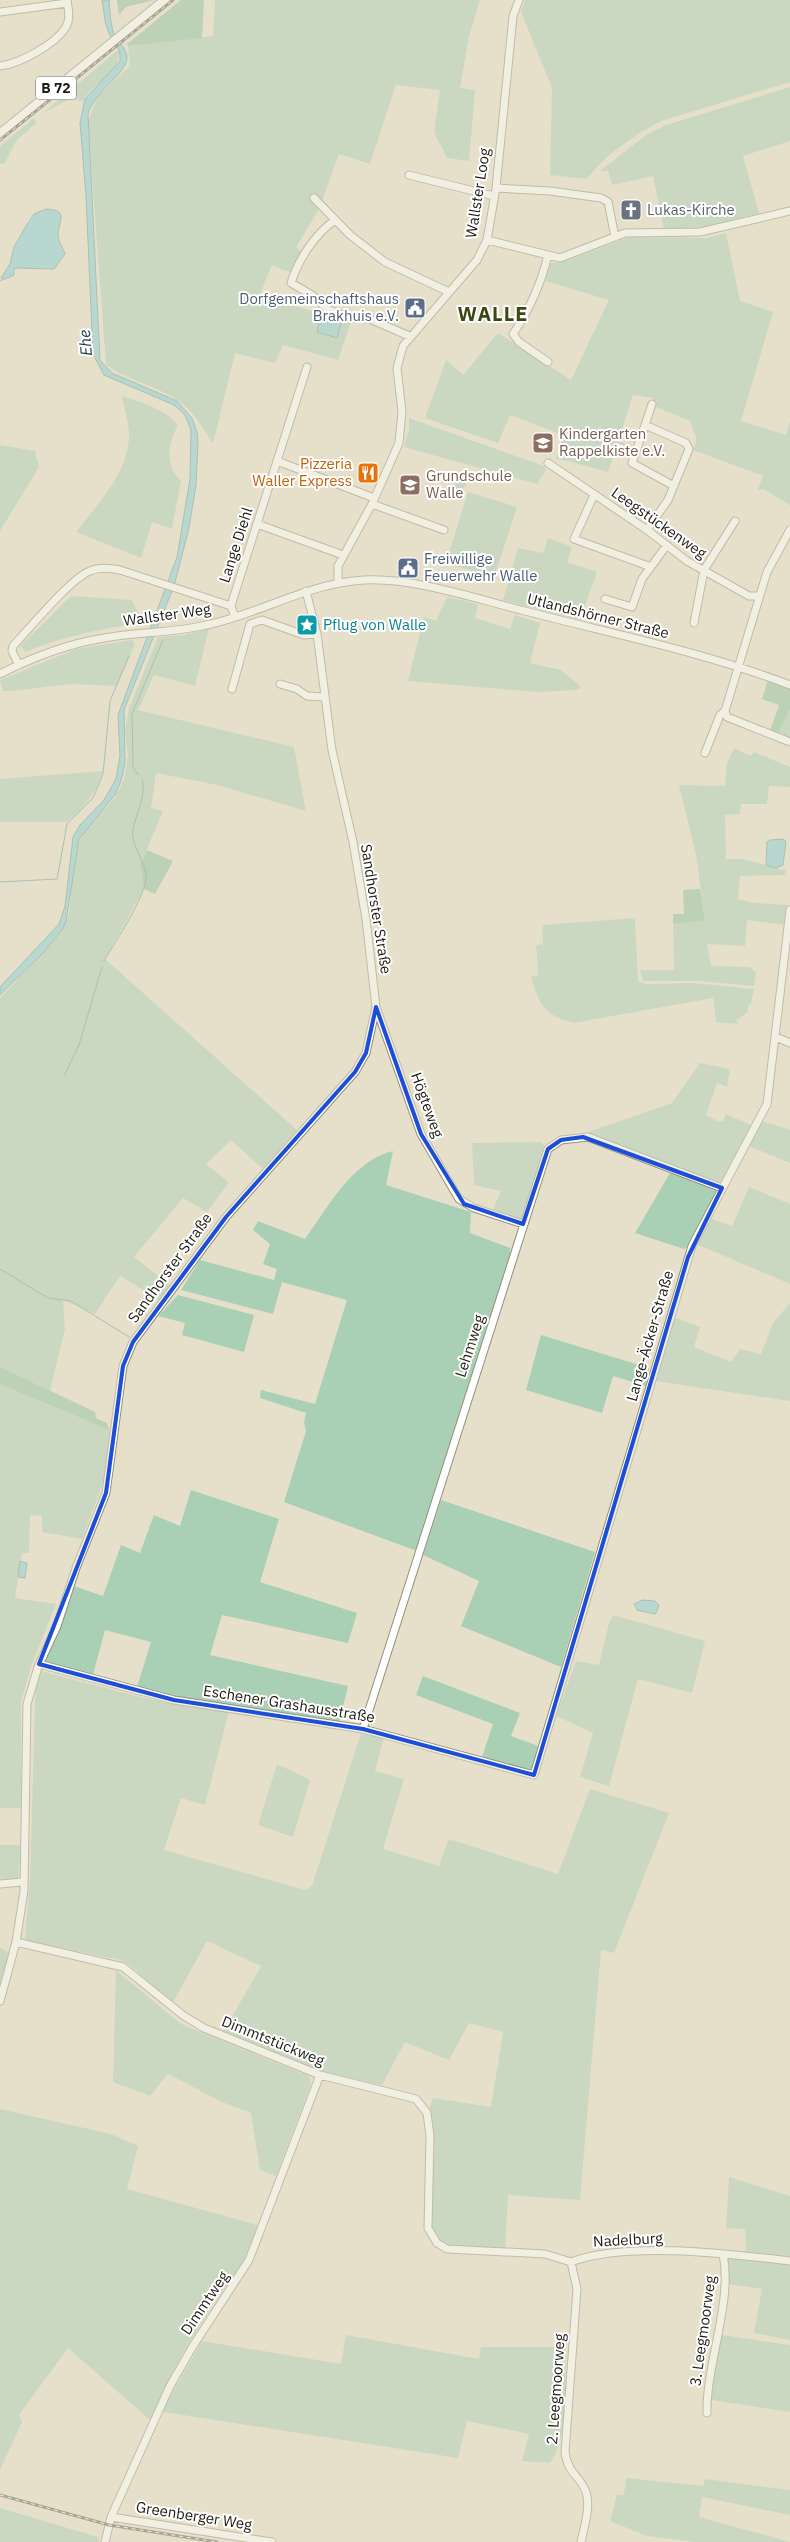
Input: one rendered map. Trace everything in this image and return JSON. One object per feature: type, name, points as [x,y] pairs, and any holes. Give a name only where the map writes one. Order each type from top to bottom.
[{"type":"main road","name":"B 72","points":[[0,134],[165,0]]},
{"type":"street","name":"Wallster Loog","points":[[338,583],[338,566],[373,501],[399,443],[402,429],[397,368],[402,346],[477,260],[487,240],[495,192],[513,16],[519,0]]},
{"type":"street","points":[[0,12],[67,2],[70,15],[66,28],[50,42],[10,65],[0,66]]},
{"type":"street","points":[[409,174],[495,192],[550,191],[601,198],[608,202],[615,238]]},
{"type":"street","points":[[314,198],[350,235],[385,262],[449,292]]},
{"type":"street","points":[[487,240],[560,258],[625,233],[707,231],[790,211]]},
{"type":"street","points":[[335,220],[322,231],[307,251],[291,283],[312,295],[327,310],[350,318],[370,319],[409,336]]},
{"type":"street","points":[[548,255],[541,283],[526,314],[513,334],[519,342],[548,362]]},
{"type":"street","name":"Lange Diehl","points":[[235,617],[231,606],[307,368]]},
{"type":"street","points":[[652,404],[631,462],[633,465],[674,486]]},
{"type":"street","points":[[645,425],[688,444],[689,453],[668,500],[647,530]]},
{"type":"street","points":[[619,447],[634,453]]},
{"type":"street","points":[[277,462],[444,530]]},
{"type":"street","name":"Leegstückenweg","points":[[548,463],[704,570],[749,596],[759,596]]},
{"type":"street","points":[[594,495],[573,536],[575,540],[651,567]]},
{"type":"street","points":[[694,623],[704,570],[735,521]]},
{"type":"street","points":[[257,524],[343,555]]},
{"type":"street","points":[[705,754],[720,715],[725,711],[767,572],[790,530]]},
{"type":"street","points":[[605,599],[632,607],[642,579],[667,545]]},
{"type":"street","points":[[19,664],[12,651],[13,646],[82,575],[97,569],[111,568],[231,606]]},
{"type":"street","name":"Utlandshörner Straße","points":[[338,583],[380,580],[417,585],[664,646],[790,685]]},
{"type":"street","name":"Wallster Weg","points":[[0,674],[55,649],[78,643],[141,633],[206,626],[306,591],[338,583]]},
{"type":"street","name":"Sandhorster Straße","points":[[0,2001],[16,1942],[24,1891],[22,1882],[27,1704],[39,1664],[57,1626],[76,1568],[106,1493],[123,1366],[133,1342],[226,1216],[356,1072],[366,1053],[376,1007],[366,918],[353,842],[332,750],[324,697],[318,634],[306,591]]},
{"type":"street","points":[[232,689],[250,624],[262,620],[304,635],[318,634]]},
{"type":"street","points":[[280,684],[297,689],[307,696],[324,697]]},
{"type":"street","points":[[725,711],[727,716],[790,742]]},
{"type":"street","name":"Lange-Äcker-Straße","points":[[534,1775],[688,1256],[698,1232],[767,1104],[790,910]]},
{"type":"street","name":"Högteweg","points":[[376,1007],[421,1134],[459,1199],[474,1208],[523,1224]]},
{"type":"street","points":[[776,1037],[790,1043]]},
{"type":"street","name":"Lehmweg","points":[[363,1729],[544,1158],[552,1145],[561,1140],[588,1137],[722,1188]]},
{"type":"street","name":"Eschener Grashausstraße","points":[[39,1664],[174,1700],[363,1729],[534,1775]]},
{"type":"street","points":[[0,1884],[22,1882]]},
{"type":"street","name":"Dimmtstückweg","points":[[16,1942],[123,1967],[184,2016],[204,2028],[320,2075],[416,2099],[427,2113],[430,2136],[427,2221],[431,2235],[437,2243],[446,2249],[545,2254],[571,2262]]},
{"type":"street","name":"Dimmtweg","points":[[105,2542],[112,2517],[170,2386],[192,2346],[249,2260],[320,2075]]},
{"type":"street","name":"Nadelburg","points":[[571,2262],[584,2256],[638,2252],[723,2254],[790,2261]]},
{"type":"street","name":"3. Leegmoorweg","points":[[707,2413],[706,2401],[719,2330],[726,2267],[723,2254]]},
{"type":"street","name":"2. Leegmoorweg","points":[[571,2262],[577,2289],[565,2452],[567,2464],[586,2490],[588,2500],[580,2542]]},
{"type":"street","name":"Greenberger Weg","points":[[112,2517],[272,2542]]},
{"type":"highlighted area","points":[[376,1007],[421,1134],[464,1204],[523,1224],[548,1149],[561,1140],[583,1137],[722,1188],[688,1257],[534,1775],[363,1729],[174,1700],[39,1664],[106,1493],[123,1366],[133,1342],[226,1217],[355,1072],[366,1053]]},
{"type":"green space","points":[[117,0],[154,0],[126,7],[119,15]]},
{"type":"green space","points":[[181,0],[204,0],[202,38],[128,46],[127,44]]},
{"type":"green space","points":[[215,0],[480,0],[469,36],[460,88],[475,90],[469,161],[447,158],[434,132],[440,90],[396,85],[370,164],[339,154],[319,209],[296,247],[302,252],[291,273],[272,265],[259,296],[351,322],[338,360],[283,345],[275,363],[235,353],[213,444],[188,408],[182,403],[168,394],[123,375],[106,365],[88,122],[97,97],[130,66],[128,46],[213,36]]},
{"type":"green space","points":[[525,0],[790,0],[790,82],[661,121],[621,146],[603,161],[587,179],[550,175],[552,88],[521,12]]},
{"type":"green space","points":[[118,50],[119,58],[112,71],[83,101],[70,99],[43,113]]},
{"type":"green space","points":[[790,87],[790,141],[743,156],[759,213],[704,227],[664,229],[653,176],[612,185],[608,171],[600,171],[646,135],[666,125]]},
{"type":"green space","points":[[34,118],[36,123],[16,141],[5,163],[0,164],[0,146]]},
{"type":"green space","points":[[726,233],[740,301],[773,312],[741,421],[786,435],[790,420],[790,505],[763,489],[757,491],[763,476],[693,450],[697,440],[690,421],[656,407],[653,398],[633,395],[608,472],[556,458],[565,436],[510,415],[498,443],[425,418],[446,360],[463,375],[498,333],[571,380],[609,300],[545,281],[551,263],[566,261],[629,237],[706,238]]},
{"type":"green space","points":[[122,396],[159,410],[178,425],[169,454],[172,468],[181,481],[172,529],[152,522],[141,558],[76,532],[110,488],[123,464],[129,433]]},
{"type":"green space","points":[[409,418],[544,466],[546,470],[537,484],[404,447],[409,429]]},
{"type":"green space","points":[[0,445],[35,451],[39,467],[0,531]]},
{"type":"green space","points":[[461,476],[469,481],[461,492],[453,487]]},
{"type":"green space","points":[[468,492],[517,507],[494,578],[446,563]]},
{"type":"green space","points":[[548,538],[572,547],[567,562],[597,572],[580,620],[503,600],[518,548],[543,553]]},
{"type":"green space","points":[[71,596],[132,600],[141,619],[138,623],[67,638],[26,652],[20,646]]},
{"type":"green space","points":[[447,597],[478,604],[475,618],[510,629],[515,615],[540,623],[530,663],[561,670],[581,687],[578,690],[538,692],[408,681],[424,617],[436,621]]},
{"type":"green space","points":[[209,628],[195,686],[154,675],[138,710],[294,747],[306,811],[217,785],[156,773],[151,808],[163,811],[140,865],[144,889],[105,959],[297,1130],[263,1169],[231,1140],[206,1164],[229,1182],[207,1212],[183,1198],[134,1257],[170,1285],[159,1300],[120,1276],[95,1314],[63,1300],[65,1329],[50,1391],[0,1367],[0,998],[63,931],[69,914],[73,872],[81,835],[115,798],[124,779],[128,756],[125,731],[129,708],[158,637],[185,635]]},
{"type":"green space","points":[[132,640],[135,644],[117,686],[71,684],[3,691],[0,680],[76,649]]},
{"type":"green space","points":[[768,680],[790,689],[790,709],[778,734],[770,731],[779,705],[762,699]]},
{"type":"green space","points":[[790,709],[790,738],[778,734]]},
{"type":"green space","points":[[734,748],[751,756],[754,752],[790,767],[790,787],[769,786],[767,804],[741,804],[740,814],[725,815],[726,859],[743,859],[786,871],[785,875],[740,876],[738,899],[754,903],[787,905],[786,925],[747,920],[745,946],[707,944],[711,966],[750,967],[756,973],[754,986],[699,981],[643,981],[640,970],[674,970],[673,924],[705,921],[696,855],[679,785],[725,786],[727,763]]},
{"type":"green space","points":[[103,771],[89,799],[67,822],[0,822],[0,779]]},
{"type":"green space","points":[[147,850],[173,861],[155,894],[144,889],[140,865]]},
{"type":"green space","points":[[700,889],[705,921],[673,924],[673,914],[684,914],[683,890]]},
{"type":"green space","points":[[635,918],[638,981],[646,984],[694,983],[754,989],[747,1013],[736,1020],[738,1024],[716,1022],[713,998],[573,1023],[555,1016],[544,1007],[531,977],[538,975],[536,945],[543,944],[542,925]]},
{"type":"green space","points":[[700,1063],[730,1069],[727,1087],[717,1083],[706,1115],[719,1122],[723,1121],[726,1114],[753,1126],[722,1184],[718,1185],[586,1135],[588,1132],[672,1103]]},
{"type":"green space","points":[[762,1121],[790,1130],[790,1163],[749,1146]]},
{"type":"green space","points":[[540,1142],[545,1146],[544,1152],[521,1221],[492,1212],[501,1191],[474,1185],[472,1143]]},
{"type":"green space","points":[[393,1151],[386,1185],[471,1212],[470,1233],[510,1248],[510,1255],[417,1551],[284,1502],[306,1431],[304,1422],[306,1413],[260,1398],[261,1390],[315,1404],[347,1300],[282,1282],[273,1314],[181,1290],[200,1260],[274,1280],[277,1269],[263,1264],[270,1244],[253,1230],[258,1221],[305,1239],[332,1200],[353,1175],[378,1156]]},
{"type":"green space","points":[[670,1173],[717,1190],[689,1246],[684,1249],[635,1233]]},
{"type":"green space","points":[[749,1187],[790,1204],[790,1284],[696,1244],[709,1218],[732,1226]]},
{"type":"green space","points":[[178,1295],[254,1315],[244,1352],[182,1335],[185,1323],[158,1316]]},
{"type":"green space","points":[[790,1303],[790,1401],[655,1381],[674,1317],[700,1327],[694,1347],[731,1362],[740,1349],[761,1354],[773,1323]]},
{"type":"green space","points":[[541,1335],[649,1368],[646,1386],[613,1376],[602,1413],[526,1390]]},
{"type":"green space","points":[[0,1367],[95,1412],[96,1418],[107,1423],[109,1430],[0,1384]]},
{"type":"green space","points":[[0,1384],[109,1430],[110,1434],[105,1477],[82,1539],[42,1532],[42,1516],[30,1515],[29,1553],[22,1553],[15,1598],[56,1604],[31,1667],[21,1702],[21,1808],[0,1808]]},
{"type":"green space","points":[[191,1490],[279,1519],[260,1582],[357,1613],[348,1643],[222,1615],[210,1655],[348,1686],[339,1723],[173,1697],[137,1687],[151,1642],[105,1630],[93,1675],[44,1663],[74,1586],[103,1596],[121,1545],[140,1553],[154,1515],[180,1526]]},
{"type":"green space","points":[[441,1500],[595,1552],[561,1667],[461,1626],[479,1581],[423,1555]]},
{"type":"green space","points":[[613,1615],[705,1641],[692,1693],[638,1679],[609,1786],[580,1777],[593,1733],[556,1716],[576,1661],[599,1665],[609,1623]]},
{"type":"green space","points":[[41,1671],[152,1700],[229,1711],[205,1805],[181,1798],[164,1850],[305,1890],[312,1886],[361,1733],[384,1737],[375,1771],[404,1779],[383,1849],[439,1866],[449,1839],[558,1874],[590,1789],[669,1813],[614,1953],[601,1950],[580,2200],[508,2195],[505,2251],[450,2247],[444,2244],[431,2230],[430,2106],[433,2098],[491,2107],[503,2032],[469,2023],[449,2060],[405,2042],[382,2085],[322,2072],[223,2032],[261,1966],[207,1941],[172,2004],[130,1965],[120,1960],[29,1941],[25,1938],[30,1882],[35,1700],[37,1675]]},
{"type":"green space","points":[[423,1676],[520,1713],[511,1736],[538,1746],[531,1771],[481,1760],[493,1724],[416,1695]]},
{"type":"green space","points":[[277,1764],[310,1780],[293,1837],[258,1825]]},
{"type":"green space","points":[[0,1845],[21,1845],[18,1879],[0,1879]]},
{"type":"green space","points":[[0,1947],[11,1955],[0,1992]]},
{"type":"green space","points":[[116,1970],[181,2024],[309,2076],[311,2084],[276,2176],[260,2170],[251,2113],[222,2102],[168,2074],[150,2096],[113,2082]]},
{"type":"green space","points":[[0,2109],[111,2134],[138,2146],[127,2189],[258,2225],[242,2265],[217,2298],[192,2338],[174,2369],[150,2420],[68,2348],[19,2415],[22,2422],[0,2470]]},
{"type":"green space","points":[[729,2177],[790,2196],[790,2258],[746,2253],[745,2229],[726,2228]]},
{"type":"green space","points":[[730,2257],[790,2262],[790,2340],[754,2333],[762,2289],[728,2284],[727,2259]]},
{"type":"green space","points":[[346,2335],[479,2359],[481,2347],[558,2347],[566,2350],[563,2425],[556,2453],[550,2463],[522,2461],[529,2434],[467,2421],[458,2458],[164,2412],[163,2409],[202,2341],[341,2364]]},
{"type":"green space","points":[[722,2335],[790,2345],[790,2412],[712,2400],[709,2397]]},
{"type":"green space","points":[[626,2478],[703,2486],[705,2479],[790,2490],[790,2515],[702,2497],[699,2517],[790,2542],[695,2542],[647,2536],[610,2521],[617,2495],[624,2495]]},
{"type":"green space","points":[[0,2508],[98,2537],[99,2542],[0,2542]]},
{"type":"water","points":[[102,0],[109,0],[114,35],[125,50],[127,58],[122,70],[97,98],[88,114],[100,360],[112,373],[177,401],[192,418],[198,442],[196,485],[189,528],[174,586],[124,710],[125,763],[121,781],[115,795],[79,839],[66,921],[63,929],[45,951],[0,995],[0,987],[59,924],[65,906],[73,837],[80,825],[104,800],[116,779],[120,756],[118,715],[177,557],[190,479],[191,430],[185,415],[174,405],[104,375],[93,354],[86,196],[80,123],[85,99],[120,61],[119,51],[106,25]]},
{"type":"water","points":[[46,209],[58,211],[60,214],[61,220],[58,237],[65,254],[54,269],[16,268],[14,269],[14,275],[3,280],[1,278],[10,264],[14,247],[26,226],[34,214]]},
{"type":"water","points":[[321,315],[339,320],[341,323],[337,338],[317,332]]},
{"type":"water","points":[[783,839],[786,842],[783,865],[776,868],[766,865],[767,842]]},
{"type":"water","points":[[20,1561],[27,1563],[25,1578],[18,1577]]},
{"type":"water","points":[[642,1600],[655,1601],[659,1605],[656,1613],[637,1610],[634,1604]]},
{"type":"waterway","points":[[138,775],[133,767],[132,714],[163,640]]},
{"type":"waterway","points":[[0,882],[57,879],[67,824],[93,798],[103,774],[110,701],[129,656]]},
{"type":"waterway","points":[[104,961],[136,906],[145,884],[145,870],[133,835],[134,823],[142,798],[142,780]]},
{"type":"waterway","points":[[64,1076],[79,1045],[102,967]]},
{"type":"waterway","points":[[0,1269],[48,1298],[71,1301],[129,1337]]},
{"type":"railway","points":[[0,140],[173,0]]},
{"type":"railway","points":[[0,2495],[109,2525],[217,2542]]},
{"type":"place","name":"Lukas-Kirche","points":[[631,210]]},
{"type":"place","name":"Dorfgemeinschaftshaus Brakhuis e.V.","points":[[415,308]]},
{"type":"place","name":"Kindergarten Rappelkiste e.V.","points":[[543,443]]},
{"type":"place","name":"Pizzeria Waller Express","points":[[368,473]]},
{"type":"place","name":"Grundschule Walle","points":[[410,485]]},
{"type":"place","name":"Freiwillige Feuerwehr Walle","points":[[408,568]]},
{"type":"place","name":"Pflug von Walle","points":[[307,625]]},
{"type":"district","name":"WALLE","points":[[493,314]]},
{"type":"water label","name":"Ehe","points":[[85,343]]}]
